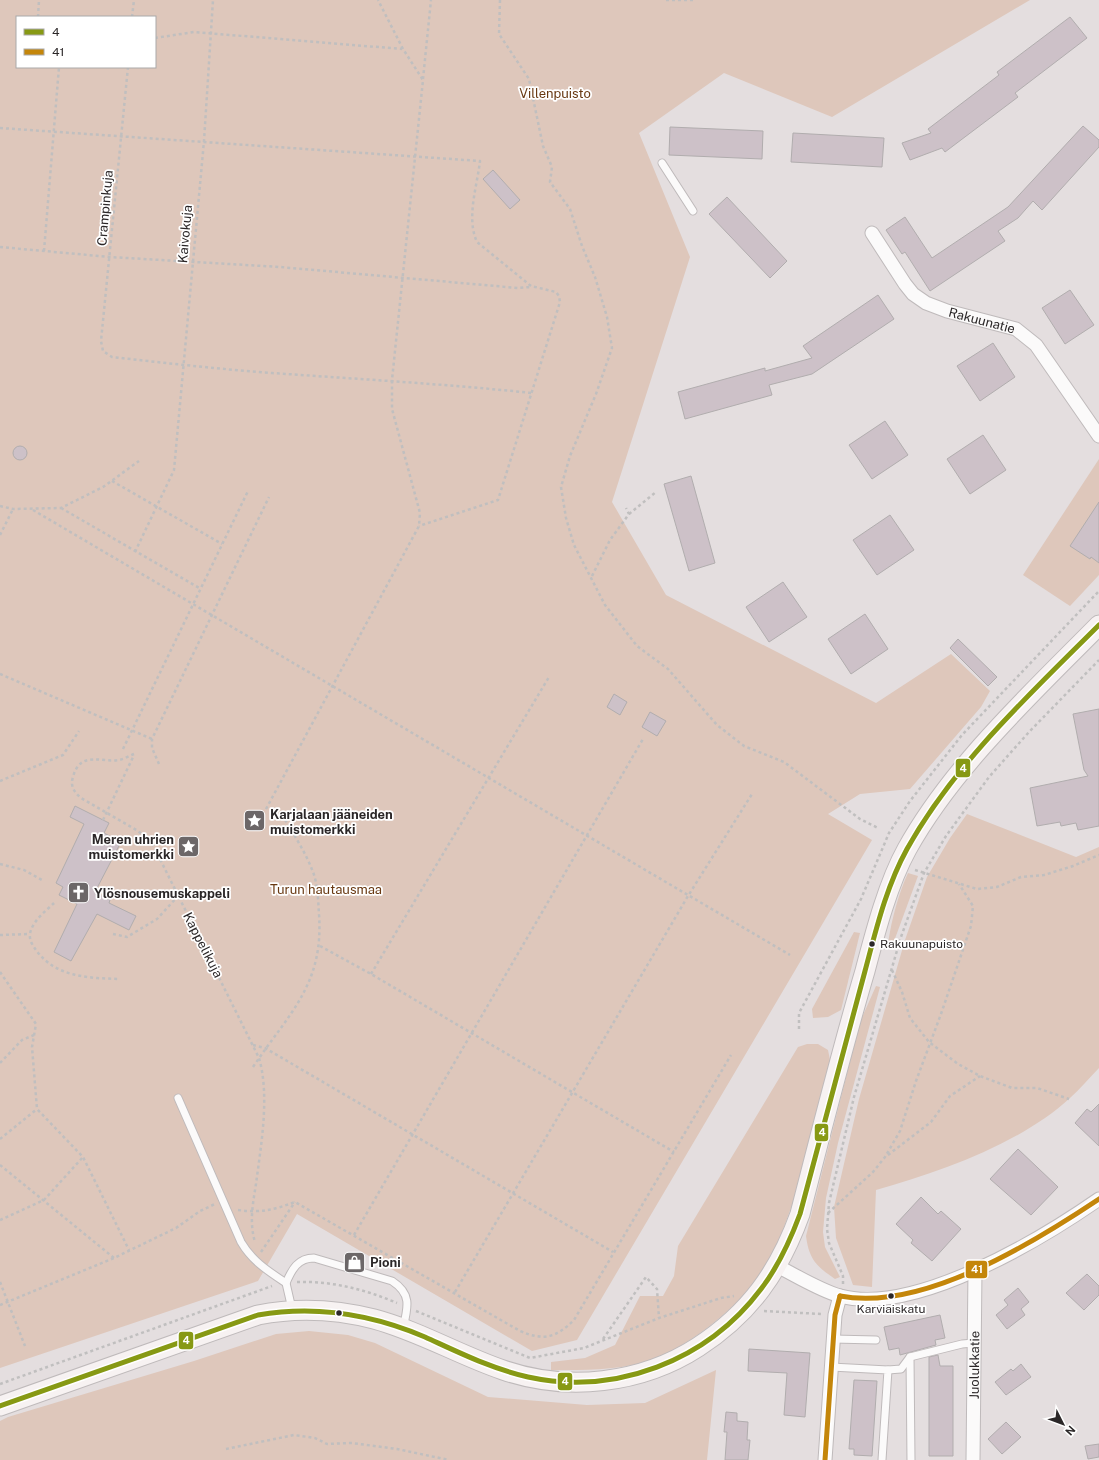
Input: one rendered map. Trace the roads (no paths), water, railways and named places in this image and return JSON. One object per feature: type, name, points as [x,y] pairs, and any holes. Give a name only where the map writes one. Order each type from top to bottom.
[{"type":"street","name":"Rakuunatie","points":[[872,233],[905,284],[913,294],[926,303],[947,312],[1016,329],[1036,345],[1099,436]]},
{"type":"street","points":[[0,1406],[258,1315],[292,1310],[309,1309],[340,1312],[374,1319],[403,1328],[491,1365],[525,1376],[579,1382],[630,1376],[665,1365],[708,1340],[730,1323],[750,1304],[777,1266],[800,1214],[846,1034],[875,936],[906,850],[946,790],[973,757],[1099,624]]},
{"type":"street","points":[[777,1266],[840,1296],[870,1300],[893,1297],[923,1290],[975,1270],[1037,1239],[1099,1199]]},
{"type":"street","name":"Juolukkatie","points":[[973,1460],[975,1270]]},
{"type":"street","points":[[825,1460],[835,1315],[840,1296]]},
{"type":"lane","points":[[662,163],[692,211]]},
{"type":"lane","points":[[178,1098],[225,1208],[248,1254],[265,1269],[286,1283]]},
{"type":"lane","points":[[292,1310],[286,1283],[294,1266],[308,1258],[314,1258],[392,1281],[399,1286],[406,1294],[408,1307],[403,1328]]},
{"type":"lane","points":[[833,1339],[876,1340]]},
{"type":"lane","points":[[831,1367],[888,1370],[901,1369],[910,1357],[962,1344],[974,1343]]},
{"type":"lane","points":[[910,1357],[911,1460]]},
{"type":"lane","points":[[887,1460],[882,1460],[888,1370]]},
{"type":"place","name":"Karjalaan jääneiden muistomerkki","points":[[254,821]]},
{"type":"place","name":"Meren uhrien muistomerkki","points":[[189,846]]},
{"type":"place","name":"Ylösnousemuskappeli","points":[[78,893]]},
{"type":"place","name":"Rakuunapuisto","points":[[872,944]]},
{"type":"place","name":"Pioni","points":[[355,1262]]},
{"type":"place","name":"Karviaiskatu","points":[[891,1296]]},
{"type":"park label","name":"Villenpuisto","points":[[555,93]]},
{"type":"park label","name":"Turun hautausmaa","points":[[326,889]]}]
